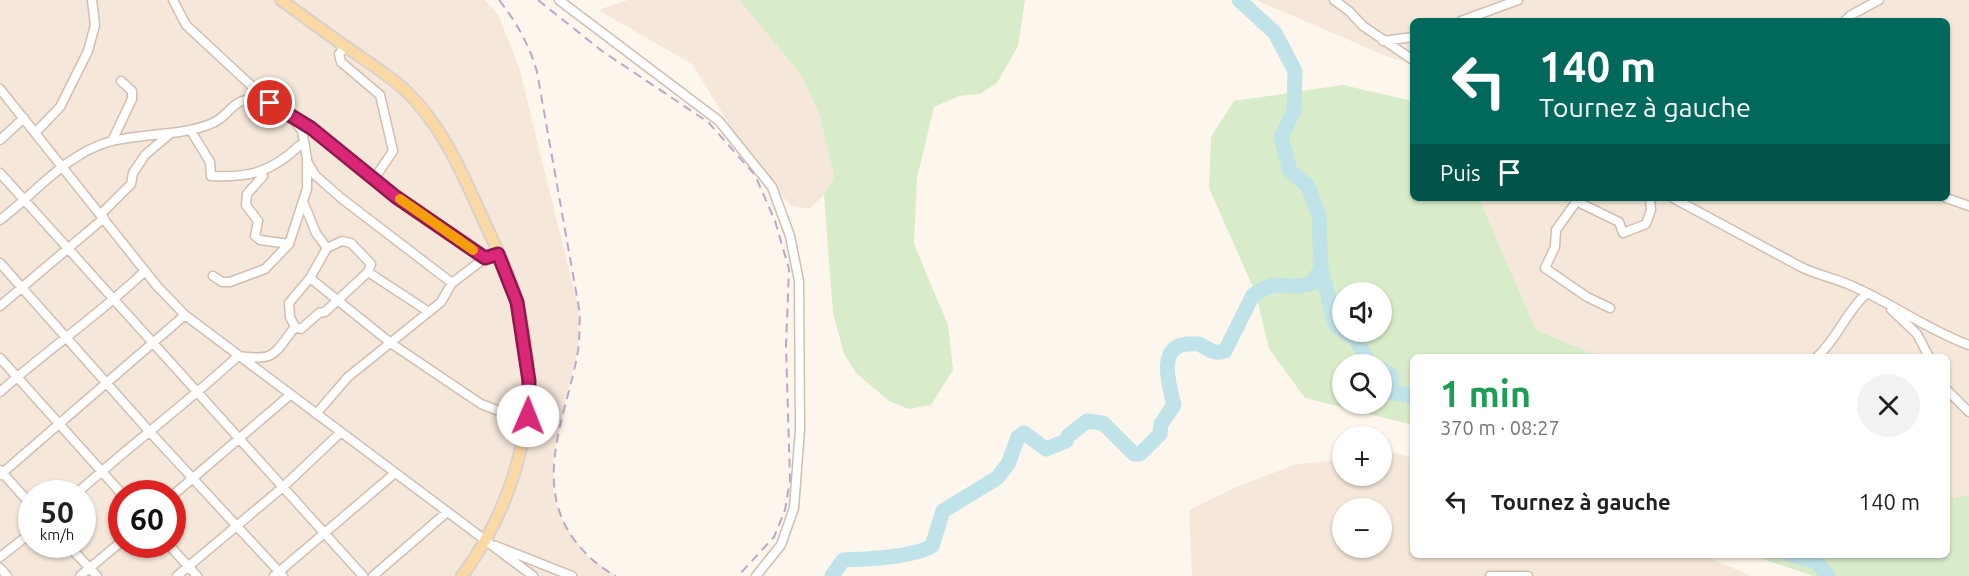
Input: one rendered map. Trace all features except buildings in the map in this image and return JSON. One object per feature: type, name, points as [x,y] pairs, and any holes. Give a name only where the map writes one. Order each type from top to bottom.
[{"type":"main road","points":[[281,0],[405,91],[436,125],[457,158],[517,302],[528,372],[528,416],[516,474],[503,509],[488,543],[462,576]]},
{"type":"street","points":[[35,132],[60,107],[88,51],[95,25],[92,0]]},
{"type":"street","points":[[173,0],[186,25],[270,103],[311,128],[374,179],[485,258]]},
{"type":"street","points":[[558,0],[719,121],[772,186],[790,236],[799,281],[800,429],[794,508],[781,546],[756,576]]},
{"type":"street","points":[[1334,0],[1383,41],[1410,58]]},
{"type":"street","points":[[1469,18],[1518,0]]},
{"type":"street","points":[[1849,18],[1879,0]]},
{"type":"street","points":[[1383,41],[1410,38]]},
{"type":"street","points":[[345,47],[339,54],[341,62],[380,95],[383,104],[393,152],[374,179]]},
{"type":"street","points":[[112,141],[132,99],[132,91],[120,81]]},
{"type":"street","points":[[0,89],[63,165],[145,271],[185,315],[446,513],[533,576]]},
{"type":"street","points":[[0,220],[26,201],[63,165],[112,141],[190,131],[212,124],[236,102],[247,100],[270,103]]},
{"type":"street","points":[[290,114],[302,131],[309,166],[322,182],[452,283]]},
{"type":"street","points":[[0,140],[24,118]]},
{"type":"street","points":[[213,276],[222,282],[230,282],[265,269],[290,244],[304,204],[311,128]]},
{"type":"street","points":[[190,131],[210,162],[211,176],[234,178],[261,173],[300,146],[305,146]]},
{"type":"street","points":[[0,306],[70,249],[103,216],[131,184],[134,173],[145,155],[171,132]]},
{"type":"street","points":[[0,172],[363,576]]},
{"type":"street","points":[[261,173],[263,176],[247,194],[246,205],[258,221],[255,236],[260,240],[290,244]]},
{"type":"street","points":[[1950,199],[1969,206]]},
{"type":"street","points":[[1577,201],[1556,230],[1555,247],[1545,268],[1587,297],[1610,308]]},
{"type":"street","points":[[1580,201],[1582,204],[1619,222],[1623,233],[1646,224],[1651,210],[1650,201]]},
{"type":"street","points":[[1679,201],[1801,267],[1822,277],[1845,283],[1952,340],[1969,345]]},
{"type":"street","points":[[304,204],[316,233],[327,248]]},
{"type":"street","points":[[342,241],[351,243],[371,264],[368,272],[338,302],[301,329],[295,327],[290,317],[289,303],[310,278],[327,248],[342,241]]},
{"type":"street","points":[[316,414],[348,377],[392,344],[441,302],[452,283],[485,258],[498,254]]},
{"type":"street","points":[[0,263],[279,575],[395,473]]},
{"type":"street","points":[[0,392],[64,337],[115,299],[145,271]]},
{"type":"street","points":[[368,272],[429,312]]},
{"type":"street","points":[[310,278],[392,344],[481,404],[520,419],[528,416]]},
{"type":"street","points":[[1820,354],[1842,328],[1852,307],[1866,294]]},
{"type":"street","points":[[1890,306],[1917,334],[1927,354]]},
{"type":"street","points":[[18,491],[1,473],[185,315]]},
{"type":"street","points":[[238,356],[260,359],[273,356],[295,327]]},
{"type":"street","points":[[91,480],[149,430],[198,393],[238,356]]},
{"type":"street","points":[[0,358],[109,480]]},
{"type":"street","points":[[1950,393],[1969,412]]},
{"type":"street","points":[[186,483],[290,395]]},
{"type":"street","points":[[177,576],[283,487],[340,433]]},
{"type":"street","points":[[374,576],[446,513]]},
{"type":"street","points":[[0,557],[18,543]]},
{"type":"street","points":[[488,543],[514,551],[572,576]]},
{"type":"street","points":[[80,576],[108,553]]},
{"type":"street","points":[[80,558],[97,576]]},
{"type":"street","points":[[181,558],[197,576]]},
{"type":"street","points":[[0,568],[7,576]]},
{"type":"street","points":[[1490,576],[1528,576]]},
{"type":"shaded area","points":[[0,0],[485,0],[499,16],[519,67],[580,314],[578,348],[554,451],[553,490],[559,513],[570,533],[588,557],[616,576],[0,576]]},
{"type":"shaded area","points":[[628,0],[739,0],[801,75],[819,113],[834,176],[824,195],[809,209],[791,206],[749,156],[692,64],[598,10]]},
{"type":"shaded area","points":[[1256,0],[1969,0],[1969,495],[1950,498],[1950,354],[1594,354],[1536,330],[1480,201],[1950,201],[1950,18],[1410,18],[1410,64],[1381,54]]},
{"type":"shaded area","points":[[1392,453],[1410,456],[1410,558],[1709,558],[1751,576],[1192,576],[1189,510],[1241,485],[1297,464],[1332,461],[1332,486],[1392,486]]},
{"type":"green space","points":[[739,0],[1025,0],[1018,46],[997,83],[980,94],[959,96],[934,107],[917,178],[914,244],[948,325],[953,370],[931,405],[909,409],[889,401],[856,373],[844,354],[833,313],[824,195],[834,176],[819,113],[801,75]]},
{"type":"green space","points":[[1343,85],[1408,100],[1410,102],[1410,201],[1480,201],[1536,330],[1594,354],[1410,354],[1410,424],[1369,414],[1392,414],[1392,354],[1332,354],[1332,405],[1305,398],[1269,349],[1256,294],[1209,188],[1211,137],[1234,101]]},
{"type":"green space","points":[[1969,495],[1969,576],[1814,576],[1759,558],[1950,558],[1950,498]]},
{"type":"waterway","points":[[1239,0],[1275,33],[1295,71],[1294,111],[1281,137],[1290,171],[1308,186],[1319,216],[1321,268],[1332,313]]},
{"type":"waterway","points":[[832,576],[843,560],[901,555],[932,546],[943,511],[997,478],[1008,464],[1018,437],[1024,433],[1046,449],[1066,441],[1068,436],[1087,421],[1103,423],[1134,454],[1140,454],[1160,434],[1161,424],[1174,405],[1167,369],[1171,352],[1177,346],[1187,344],[1200,344],[1214,352],[1225,351],[1253,295],[1272,285],[1299,286],[1312,283],[1321,268]]},
{"type":"waterway","points":[[1358,342],[1364,354]]},
{"type":"waterway","points":[[1392,393],[1410,396]]},
{"type":"waterway","points":[[1803,558],[1816,561],[1828,576]]},
{"type":"railway","points":[[499,0],[522,34],[537,72],[580,314],[578,351],[556,448],[555,495],[562,519],[575,541],[594,561],[616,576]]},
{"type":"railway","points":[[538,0],[602,51],[708,122],[755,175],[775,221],[789,269],[786,346],[790,480],[785,510],[774,537],[738,576]]},
{"type":"slow traffic","points":[[400,199],[473,250]]},
{"type":"route","points":[[270,103],[311,128],[396,197],[408,203],[485,258],[498,254],[517,302],[529,381],[528,416]]}]
